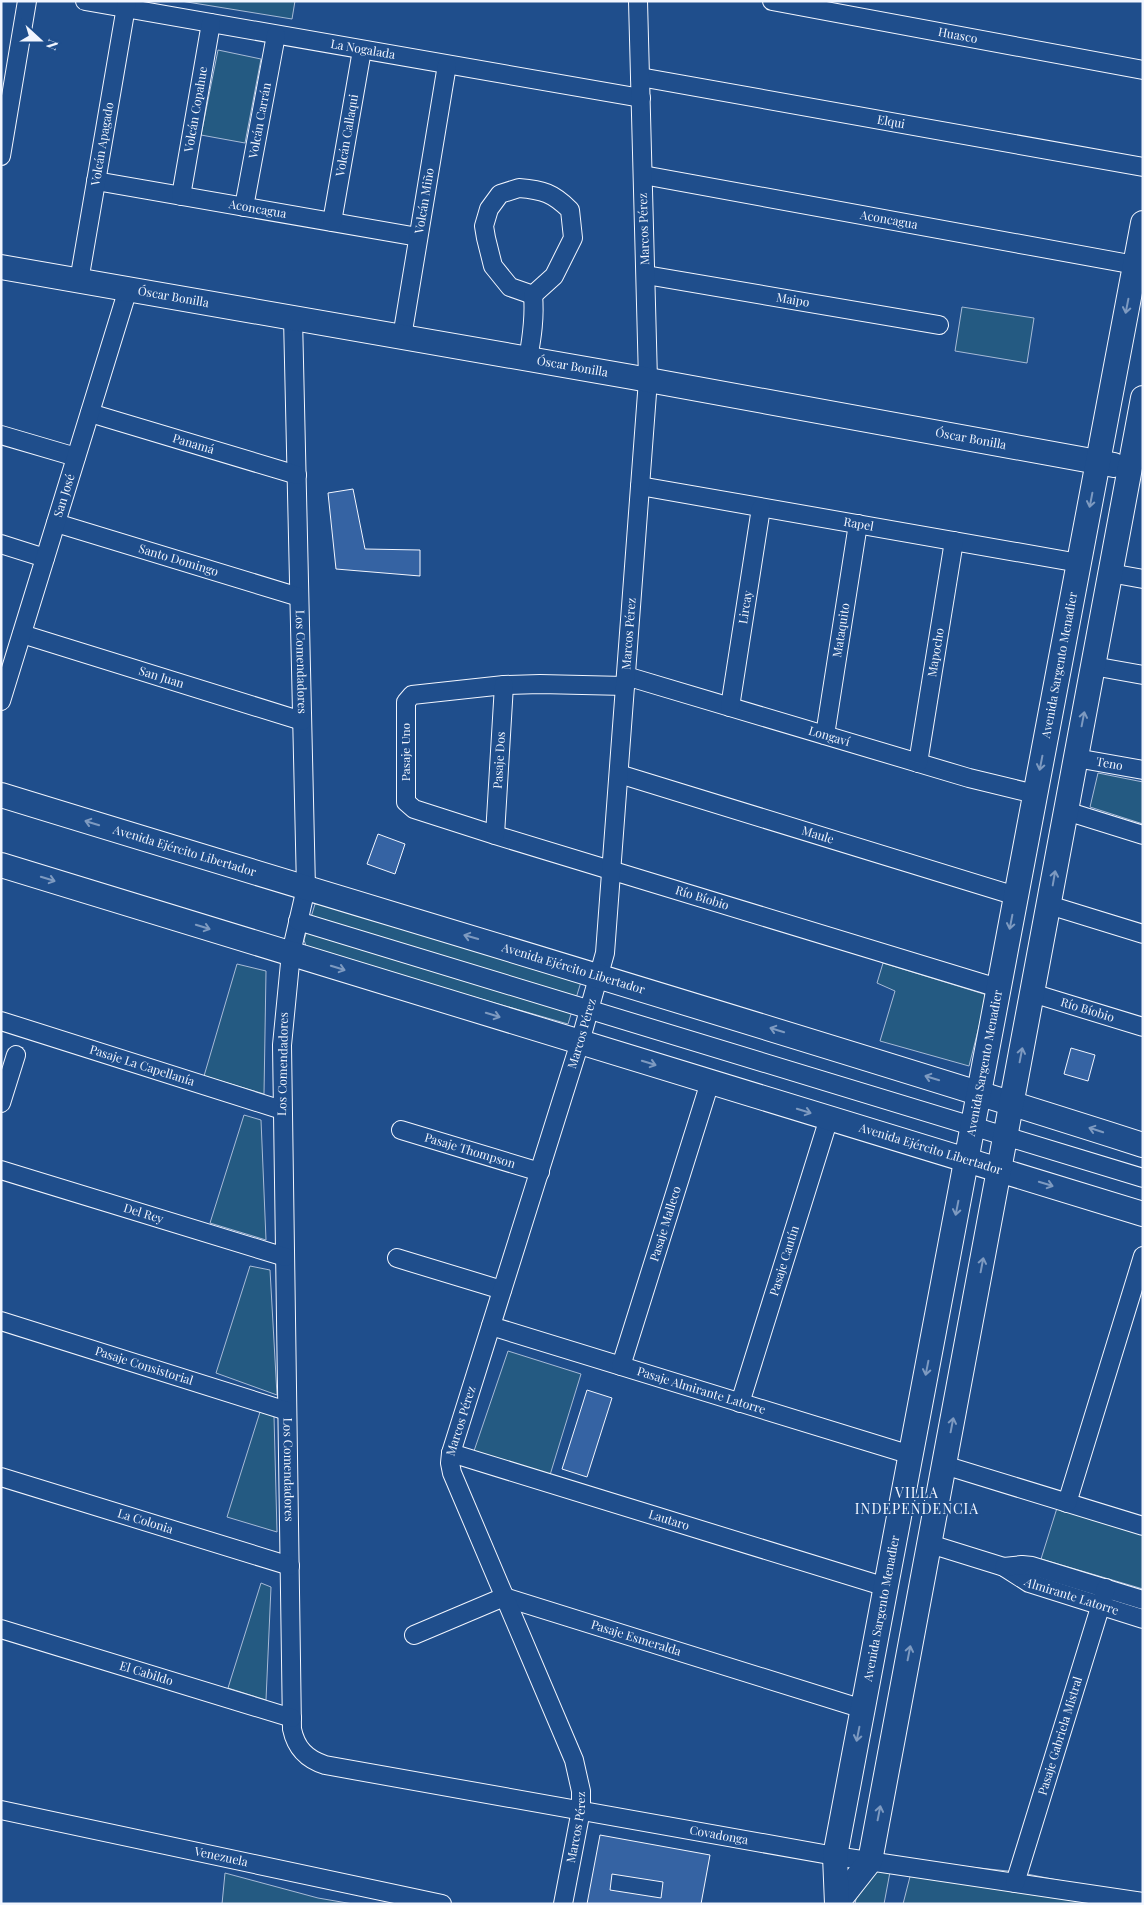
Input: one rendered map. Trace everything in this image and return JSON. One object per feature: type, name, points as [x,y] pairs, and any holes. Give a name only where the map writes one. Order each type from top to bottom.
[{"type":"main road","name":"Avenida Sargento Menadier","points":[[837,1903],[835,1856],[1143,223]]},
{"type":"main road","name":"Óscar Bonilla","points":[[1,267],[648,380],[1136,469]]},
{"type":"main road","name":"Avenida Sargento Menadier","points":[[837,1903],[870,1861],[1110,574],[1136,469],[1143,398]]},
{"type":"main road","name":"Avenida Ejército Libertador","points":[[1,795],[600,976],[1143,1145]]},
{"type":"main road","name":"Avenida Ejército Libertador","points":[[1,865],[1143,1214]]},
{"type":"street","points":[[1,156],[28,1]]},
{"type":"street","name":"La Nogalada","points":[[85,1],[127,5],[276,35],[641,98]]},
{"type":"street","name":"Marcos Pérez","points":[[563,1904],[581,1810],[581,1791],[574,1760],[452,1473],[450,1462],[451,1453],[540,1172],[606,953],[648,380],[638,1]]},
{"type":"street","name":"Huasco","points":[[772,1],[1143,70]]},
{"type":"street","name":"Volcán Apagado","points":[[79,281],[127,5]]},
{"type":"street","name":"Volcán Copahue","points":[[181,196],[211,23]]},
{"type":"street","name":"Volcán Carrán","points":[[244,207],[276,35]]},
{"type":"street","name":"Volcán Callaqui","points":[[332,222],[362,50]]},
{"type":"street","name":"Volcán Miño","points":[[402,337],[447,65]]},
{"type":"street","name":"Elqui","points":[[640,77],[1143,167]]},
{"type":"street","name":"Aconcagua","points":[[643,175],[1135,265]]},
{"type":"street","name":"Aconcagua","points":[[96,181],[418,237]]},
{"type":"street","points":[[519,188],[538,189],[556,197],[570,210],[573,238],[554,276],[533,294],[510,287],[494,266],[484,226],[489,210],[500,194],[519,188]]},
{"type":"street","name":"Maipo","points":[[646,274],[939,325]]},
{"type":"street","name":"San José","points":[[1,701],[8,656],[22,634],[128,289]]},
{"type":"street","points":[[528,359],[534,330],[533,294]]},
{"type":"street","name":"Los Comendadores","points":[[294,318],[306,888],[291,954],[284,1014],[282,1110],[292,1718],[294,1736],[301,1751]]},
{"type":"street","name":"Panamá","points":[[90,413],[297,476]]},
{"type":"street","points":[[1,434],[76,458]]},
{"type":"street","name":"Rapel","points":[[640,486],[1079,563]]},
{"type":"street","name":"Lircay","points":[[730,707],[761,508]]},
{"type":"street","name":"Santo Domingo","points":[[56,523],[299,597]]},
{"type":"street","name":"Mataquito","points":[[825,735],[858,524]]},
{"type":"street","name":"Mapocho","points":[[918,763],[954,541]]},
{"type":"street","points":[[1,544],[45,558]]},
{"type":"street","points":[[1110,574],[1143,579]]},
{"type":"street","name":"San Juan","points":[[22,634],[302,721]]},
{"type":"street","points":[[1093,666],[1143,675]]},
{"type":"street","name":"Longaví","points":[[408,698],[417,694],[504,685],[626,681],[730,707],[969,778],[1035,794]]},
{"type":"street","name":"Pasaje Dos","points":[[495,835],[504,685]]},
{"type":"street","name":"Pasaje Uno","points":[[408,698],[406,706],[406,798],[408,805]]},
{"type":"street","name":"Teno","points":[[1076,758],[1143,770]]},
{"type":"street","name":"Maule","points":[[619,774],[1016,896]]},
{"type":"street","name":"Río Bíobio","points":[[408,805],[414,809],[495,835],[998,988]]},
{"type":"street","points":[[1066,811],[1143,835]]},
{"type":"street","points":[[1049,905],[1143,934]]},
{"type":"street","points":[[298,921],[1143,1178]]},
{"type":"street","name":"Río Bíobio","points":[[1032,992],[1143,1027]]},
{"type":"street","name":"Pasaje La Capellanía","points":[[1,1021],[282,1110]]},
{"type":"street","points":[[1,1103],[16,1055]]},
{"type":"street","name":"Pasaje Malleco","points":[[621,1366],[710,1082]]},
{"type":"street","name":"Pasaje Cautín","points":[[740,1403],[828,1118]]},
{"type":"street","name":"Pasaje Thompson","points":[[401,1130],[540,1172]]},
{"type":"street","name":"Del Rey","points":[[1,1170],[285,1257]]},
{"type":"street","points":[[1067,1503],[1143,1256]]},
{"type":"street","points":[[397,1258],[502,1290]]},
{"type":"street","name":"Pasaje Consistorial","points":[[2,1324],[287,1411]]},
{"type":"street","name":"Pasaje Almirante Latorre","points":[[491,1326],[910,1455]]},
{"type":"street","name":"Lautaro","points":[[451,1453],[886,1587]]},
{"type":"street","points":[[944,1465],[1143,1526]]},
{"type":"street","name":"La Colonia","points":[[1,1477],[290,1566]]},
{"type":"street","name":"Almirante Latorre","points":[[930,1544],[1004,1567],[1029,1584],[1143,1619]]},
{"type":"street","name":"Almirante Latorre","points":[[1004,1567],[1032,1566],[1143,1600]]},
{"type":"street","name":"Pasaje Gabriela Mistral","points":[[1016,1883],[1106,1588]]},
{"type":"street","points":[[414,1635],[504,1597]]},
{"type":"street","name":"Pasaje Esmeralda","points":[[504,1597],[862,1709]]},
{"type":"street","name":"El Cabildo","points":[[1,1629],[292,1718]]},
{"type":"street","name":"Covadonga","points":[[301,1751],[308,1757],[325,1765],[835,1856],[1143,1902]]},
{"type":"street","name":"Venezuela","points":[[1,1810],[442,1904]]},
{"type":"shaded area","points":[[181,1],[295,1],[292,19]]},
{"type":"shaded area","points":[[218,50],[261,59],[245,143],[201,135]]},
{"type":"shaded area","points":[[962,307],[1034,318],[1027,363],[955,351]]},
{"type":"shaded area","points":[[1098,773],[1143,782],[1143,824],[1090,807]]},
{"type":"shaded area","points":[[325,903],[581,982],[568,1024],[307,949],[304,940],[315,904]]},
{"type":"shaded area","points":[[883,963],[987,995],[969,1066],[880,1041],[895,991],[877,983]]},
{"type":"shaded area","points":[[237,964],[266,971],[264,1094],[204,1076]]},
{"type":"shaded area","points":[[244,1115],[261,1120],[266,1240],[210,1223]]},
{"type":"shaded area","points":[[250,1266],[270,1270],[277,1395],[216,1373]]},
{"type":"shaded area","points":[[508,1351],[581,1374],[550,1475],[474,1451]]},
{"type":"shaded area","points":[[260,1412],[274,1416],[277,1532],[227,1517]]},
{"type":"shaded area","points":[[1057,1508],[1143,1534],[1143,1589],[1041,1559]]},
{"type":"shaded area","points":[[261,1583],[271,1587],[266,1700],[228,1688]]},
{"type":"shaded area","points":[[914,1861],[1017,1872],[1143,1897],[1143,1904],[903,1904]]},
{"type":"shaded area","points":[[871,1871],[890,1872],[884,1904],[855,1904],[860,1880]]},
{"type":"shaded area","points":[[225,1873],[318,1898],[353,1904],[222,1904]]},
{"type":"building","points":[[353,489],[365,549],[420,550],[420,576],[336,569],[328,493]]},
{"type":"building","points":[[378,834],[405,844],[395,874],[367,864]]},
{"type":"building","points":[[1071,1048],[1095,1055],[1088,1081],[1064,1074]]},
{"type":"building","points":[[587,1390],[612,1398],[587,1477],[562,1469]]},
{"type":"building","points":[[600,1835],[710,1855],[701,1904],[587,1904]],"holes":[[[612,1874],[663,1882],[661,1898],[610,1890]]]},
{"type":"district","name":"VILLA INDEPENDENCIA","points":[[917,1502]]}]
